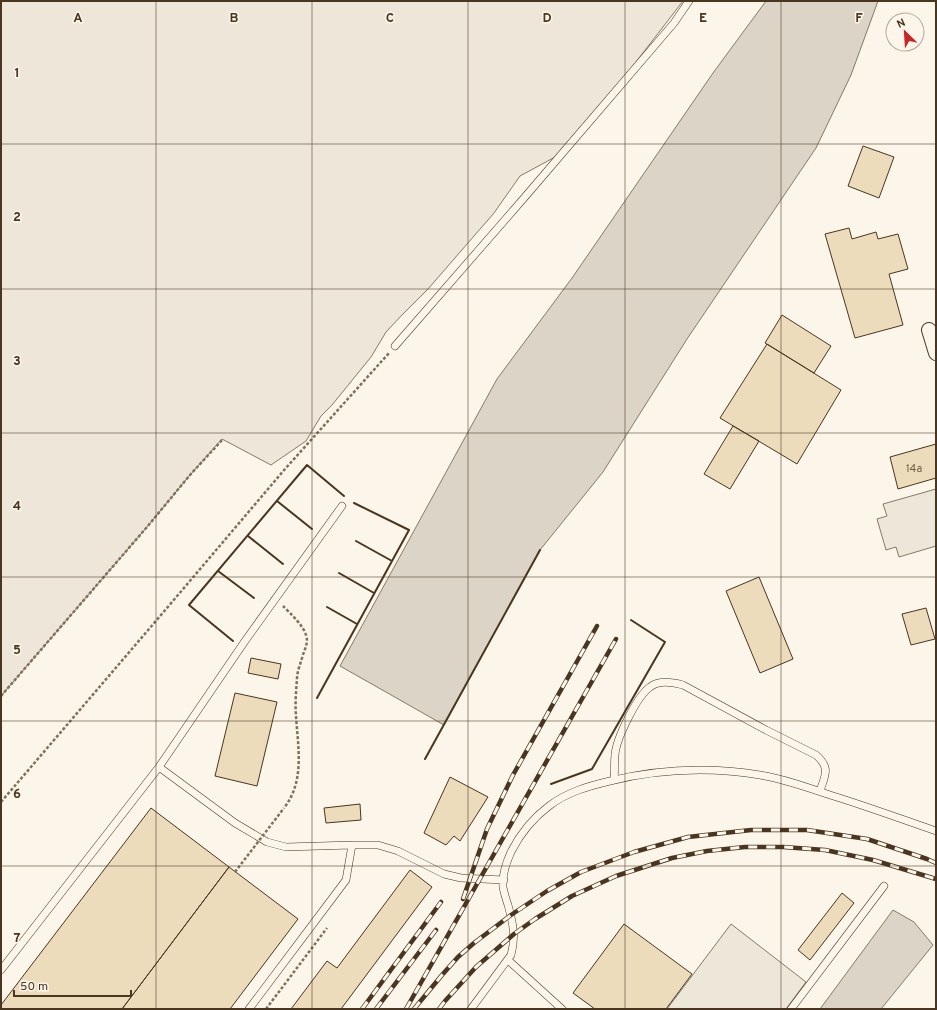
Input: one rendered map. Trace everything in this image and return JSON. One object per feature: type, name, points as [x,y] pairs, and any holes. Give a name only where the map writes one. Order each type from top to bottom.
[{"type":"street","points":[[929,330],[936,353]]},
{"type":"lane","points":[[395,346],[674,23],[689,1]]},
{"type":"lane","points":[[1,970],[159,767],[244,641],[342,506]]},
{"type":"lane","points":[[614,780],[615,754],[622,730],[642,695],[650,687],[660,683],[672,682],[682,685],[816,755],[823,761],[826,769],[820,791]]},
{"type":"lane","points":[[159,767],[235,823],[267,842],[286,846],[378,845],[398,851],[444,874],[461,878],[504,880]]},
{"type":"lane","points":[[471,1009],[508,960],[514,945],[511,914],[503,888],[504,871],[511,853],[521,835],[533,820],[549,806],[590,785],[650,773],[679,771],[708,770],[761,775],[820,791],[936,832]]},
{"type":"lane","points":[[249,1009],[346,880],[352,845]]},
{"type":"lane","points":[[791,1009],[884,886]]},
{"type":"lane","points":[[508,960],[562,1009]]},
{"type":"path","points":[[1,802],[285,468],[395,346]]},
{"type":"path","points":[[1,696],[222,439]]},
{"type":"path","points":[[235,872],[289,801],[295,788],[298,776],[296,697],[297,677],[307,643],[306,635],[303,628],[292,615],[275,599]]},
{"type":"path","points":[[266,1009],[327,928]]},
{"type":"shaded area","points":[[1,1],[683,1],[568,150],[520,176],[494,213],[428,289],[386,332],[371,357],[332,405],[321,416],[306,441],[271,465],[222,439],[1,696]]},
{"type":"shaded area","points":[[766,1],[878,1],[851,75],[816,148],[687,339],[603,472],[540,550],[444,725],[340,666],[497,379],[572,278],[713,73]]},
{"type":"shaded area","points":[[936,489],[936,546],[899,557],[896,547],[886,550],[877,519],[887,516],[883,504]]},
{"type":"shaded area","points":[[893,910],[914,922],[933,945],[881,1009],[820,1009]]},
{"type":"shaded area","points":[[731,924],[806,982],[786,1009],[667,1009]]},
{"type":"building","points":[[863,146],[894,157],[879,198],[848,186]]},
{"type":"building","points":[[849,228],[852,239],[876,232],[878,239],[898,234],[908,269],[889,274],[903,325],[855,338],[825,234]]},
{"type":"building","points":[[782,315],[831,346],[814,373],[765,343]]},
{"type":"building","points":[[767,344],[841,390],[797,464],[720,418]]},
{"type":"building","points":[[733,426],[759,441],[730,489],[704,474]]},
{"type":"building","points":[[936,444],[936,478],[898,489],[890,457]]},
{"type":"building","points":[[759,577],[793,659],[760,673],[726,591]]},
{"type":"building","points":[[926,608],[935,639],[911,645],[902,614]]},
{"type":"building","points":[[251,658],[281,664],[278,679],[248,673]]},
{"type":"building","points":[[235,693],[277,702],[257,786],[215,776]]},
{"type":"building","points":[[450,777],[488,797],[460,841],[454,836],[446,845],[424,833]]},
{"type":"building","points":[[360,804],[361,820],[326,823],[324,808]]},
{"type":"building","points":[[151,808],[229,867],[122,1009],[1,1009],[1,1005]]},
{"type":"building","points":[[229,867],[298,919],[230,1009],[122,1009]]},
{"type":"building","points":[[410,870],[432,887],[341,1009],[291,1009],[327,961],[337,968]]},
{"type":"building","points":[[842,893],[854,903],[810,960],[798,950]]},
{"type":"building","points":[[624,924],[692,974],[666,1009],[595,1009],[573,993]]},
{"type":"railway","points":[[463,899],[487,829],[513,775],[597,626]]},
{"type":"railway","points":[[406,1009],[616,639]]},
{"type":"railway","points":[[414,1009],[458,957],[511,915],[547,891],[581,872],[634,852],[688,837],[751,830],[807,830],[867,839],[936,863]]},
{"type":"railway","points":[[439,1009],[476,967],[514,934],[535,919],[572,896],[616,876],[672,858],[707,851],[745,847],[783,847],[825,850],[873,860],[936,879]]},
{"type":"railway","points":[[362,1009],[441,902]]},
{"type":"railway","points":[[376,1009],[436,930]]},
{"type":"wall","points":[[233,641],[189,605],[307,465],[344,496]]},
{"type":"wall","points":[[277,501],[312,529]]},
{"type":"wall","points":[[317,698],[409,530],[354,503]]},
{"type":"wall","points":[[248,536],[283,564]]},
{"type":"wall","points":[[356,541],[392,561]]},
{"type":"wall","points":[[425,759],[540,550]]},
{"type":"wall","points":[[218,571],[254,598]]},
{"type":"wall","points":[[339,573],[374,593]]},
{"type":"wall","points":[[327,607],[357,624]]},
{"type":"wall","points":[[551,784],[592,769],[665,642],[631,620]]}]
